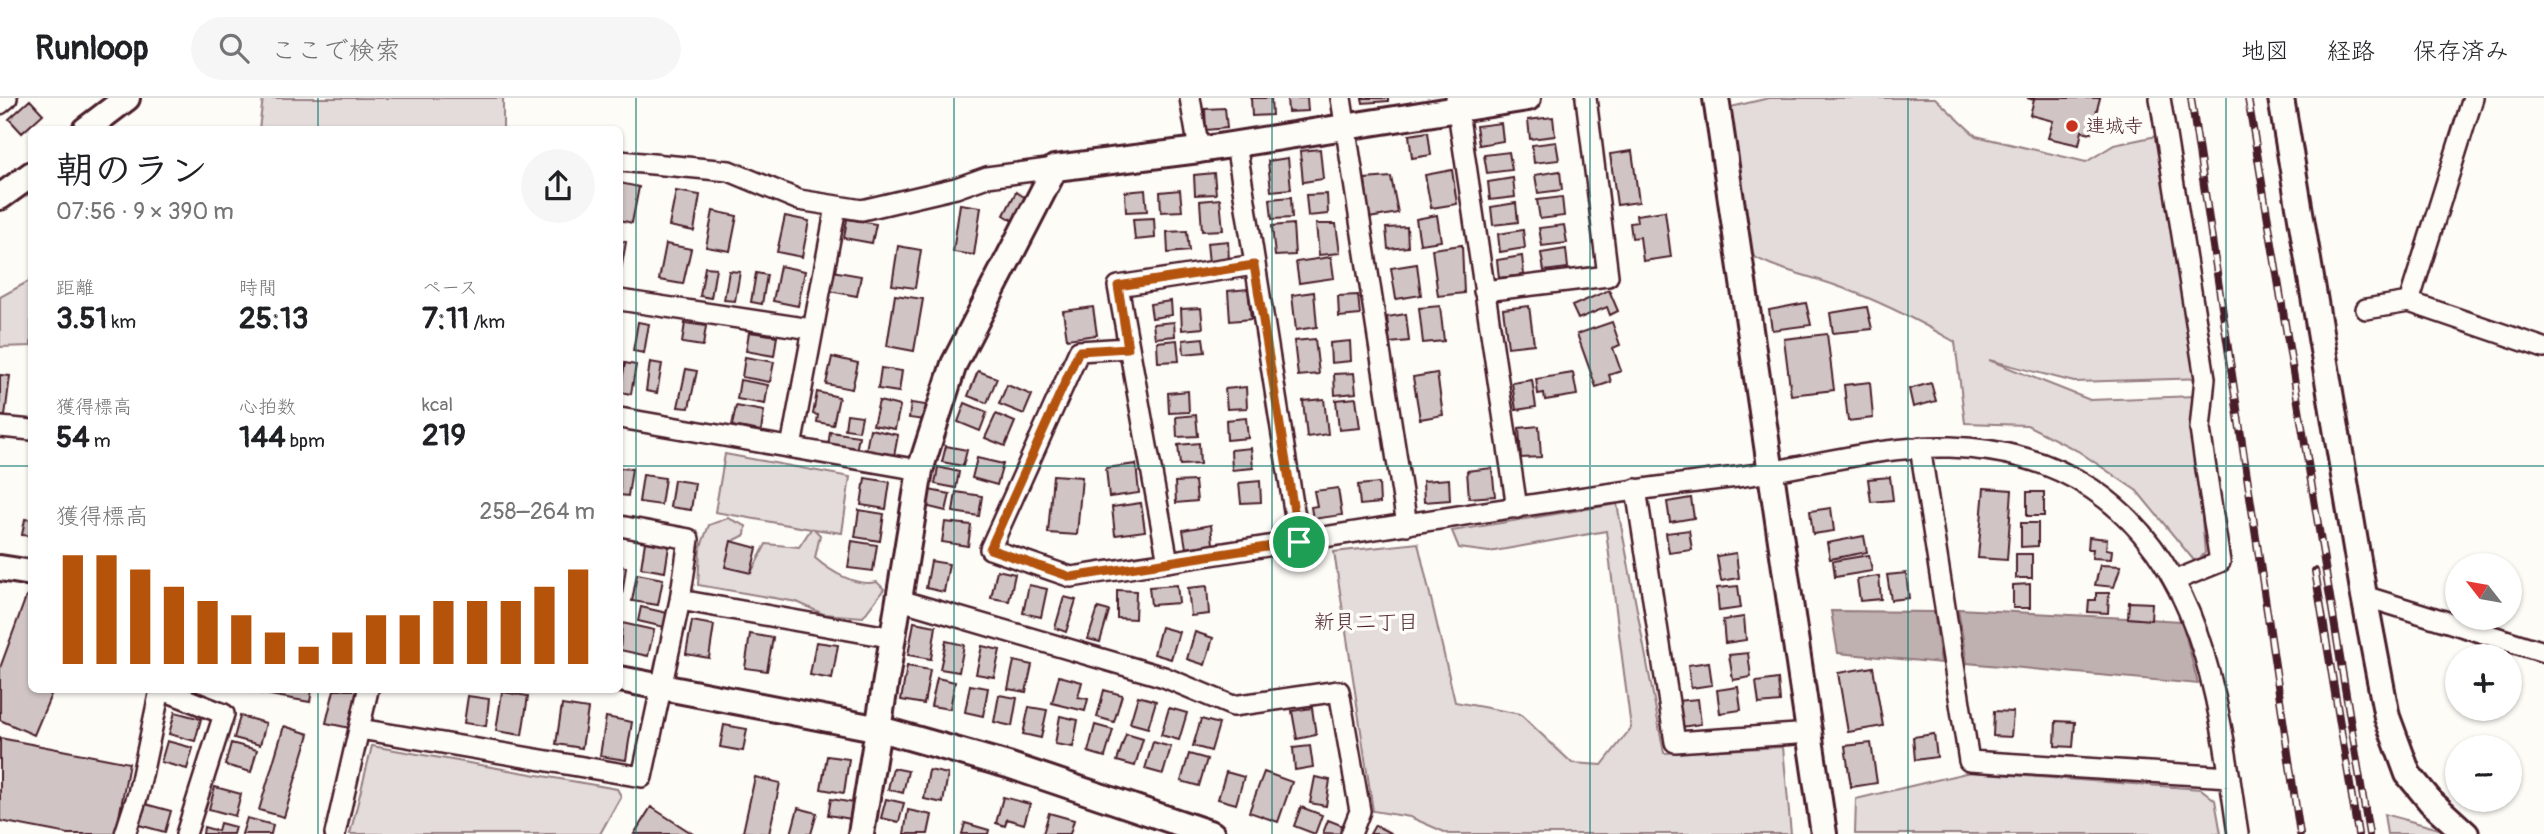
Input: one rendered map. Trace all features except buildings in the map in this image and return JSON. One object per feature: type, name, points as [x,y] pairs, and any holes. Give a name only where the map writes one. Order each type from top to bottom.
[{"type":"street","points":[[0,104],[7,98]]},
{"type":"street","points":[[90,126],[127,98]]},
{"type":"street","points":[[1190,98],[1199,149]]},
{"type":"street","points":[[1341,98],[1407,525]]},
{"type":"street","points":[[623,161],[729,171],[799,200],[862,210],[956,188],[987,177],[1236,144],[1457,104],[1528,98]]},
{"type":"street","points":[[1485,291],[1608,276],[1586,98]]},
{"type":"street","points":[[1716,98],[1812,733],[1824,834]]},
{"type":"street","points":[[2160,98],[2205,378],[2200,429],[2220,562],[2176,580]]},
{"type":"street","points":[[2281,98],[2364,596],[2387,717],[2408,774],[2431,802],[2466,834]]},
{"type":"street","points":[[2409,302],[2473,98]]},
{"type":"street","points":[[1457,104],[1517,508]]},
{"type":"street","points":[[1236,144],[1299,542]]},
{"type":"street","points":[[861,834],[920,470],[954,365],[1055,168]]},
{"type":"street","points":[[0,197],[28,177]]},
{"type":"street","points":[[791,447],[835,207]]},
{"type":"street","points":[[1168,562],[1118,286],[1254,265]]},
{"type":"street","points":[[623,300],[811,329]]},
{"type":"street","points":[[2366,309],[2409,302],[2544,348]]},
{"type":"street","points":[[1128,348],[1079,351],[990,549],[1071,577],[1636,489],[1771,472],[1920,447],[1987,449],[2052,467],[2113,505],[2176,580],[2200,638],[2230,777],[2238,834]]},
{"type":"street","points":[[623,419],[920,470]]},
{"type":"street","points":[[0,427],[28,430]]},
{"type":"street","points":[[1920,447],[1969,761],[2230,777]]},
{"type":"street","points":[[1636,489],[1675,742],[1812,733]]},
{"type":"street","points":[[360,729],[642,777],[680,600],[689,539],[623,527]]},
{"type":"street","points":[[0,568],[28,572]]},
{"type":"street","points":[[2364,596],[2544,652]]},
{"type":"street","points":[[680,600],[894,638]]},
{"type":"street","points":[[900,600],[1164,677],[1233,706],[1339,691],[1360,811],[1351,834]]},
{"type":"street","points":[[623,680],[880,729],[1007,765],[1212,834]]},
{"type":"street","points":[[125,834],[138,794],[161,693]]},
{"type":"street","points":[[170,693],[224,714],[186,834]]},
{"type":"street","points":[[335,834],[367,693]]},
{"type":"shaded area","points":[[263,98],[503,98],[503,126],[259,126]]},
{"type":"shaded area","points":[[1769,98],[1935,98],[1976,136],[2086,162],[2114,145],[2166,134],[2205,378],[2074,382],[1989,360],[2090,400],[2195,396],[2194,428],[2205,553],[2196,563],[2137,491],[2078,451],[2027,425],[1965,423],[1955,342],[1882,304],[1774,266],[1737,247],[1718,110]]},
{"type":"shaded area","points":[[28,282],[28,346],[0,347],[0,297]]},
{"type":"shaded area","points":[[725,454],[850,477],[842,533],[814,529],[820,535],[815,558],[844,577],[861,582],[877,582],[884,589],[863,617],[823,614],[797,602],[698,585],[700,549],[709,525],[728,518],[746,526],[745,535],[731,542],[751,573],[766,544],[799,547],[811,529],[715,512]]},
{"type":"shaded area","points":[[1617,504],[1664,753],[1783,747],[1791,834],[1449,834],[1410,817],[1373,811],[1334,552],[1418,543],[1455,702],[1520,714],[1572,763],[1602,765],[1631,728],[1606,531],[1489,552],[1459,548],[1452,531]]},
{"type":"shaded area","points":[[1958,609],[2182,621],[2198,684],[1967,663]]},
{"type":"shaded area","points":[[1831,611],[1934,612],[1941,663],[1838,653]]},
{"type":"shaded area","points":[[372,746],[617,789],[621,796],[600,834],[350,834]]},
{"type":"shaded area","points":[[1970,772],[2201,789],[2215,800],[2221,834],[1855,834],[1856,799]]},
{"type":"shaded area","points":[[2384,814],[2458,834],[2387,834]]},
{"type":"railway","points":[[2191,98],[2300,834]]},
{"type":"railway","points":[[2248,98],[2369,834]]},
{"type":"railway","points":[[2315,571],[2358,834]]},
{"type":"place","name":"連城寺","points":[[2072,126]]},
{"type":"district","name":"新貝二丁目","points":[[1366,622]]},
{"type":"route","points":[[1254,265],[1299,542],[1071,577],[990,549],[1079,351],[1128,348],[1118,286],[1254,265]]}]
